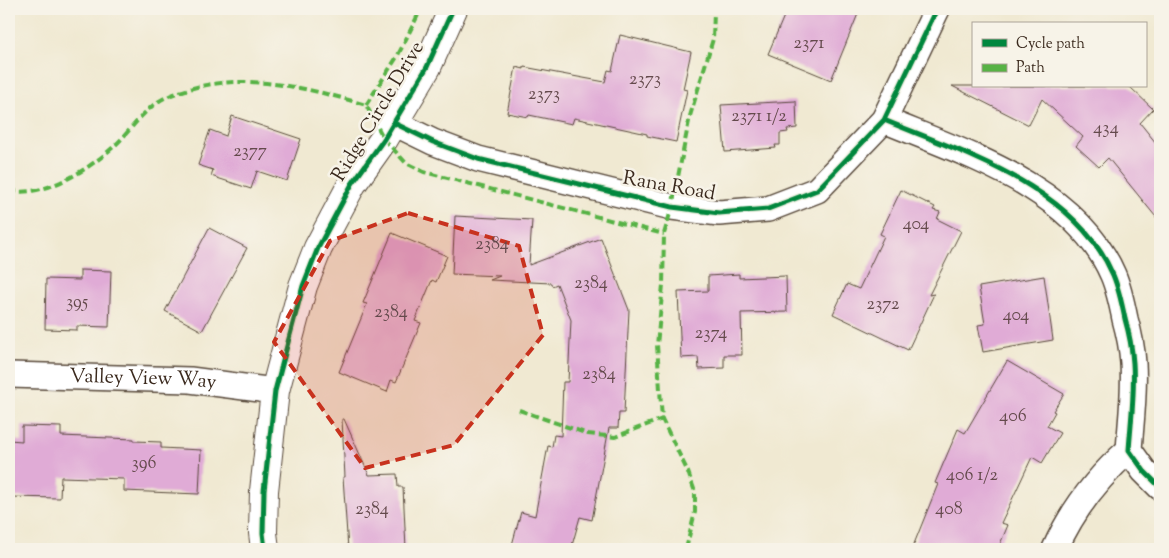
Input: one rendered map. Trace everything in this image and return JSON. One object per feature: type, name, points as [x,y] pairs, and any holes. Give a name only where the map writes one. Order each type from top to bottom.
[{"type":"street","name":"Ridge Circle Drive","points":[[265,549],[263,533],[264,491],[275,391],[303,286],[318,248],[352,184],[394,123],[427,67],[453,9]]},
{"type":"street","name":"Rana Road","points":[[394,123],[434,142],[478,159],[672,207],[719,213],[768,209],[817,190],[884,120],[936,9]]},
{"type":"street","points":[[884,120],[1018,178],[1062,209],[1083,228],[1099,250],[1113,275],[1129,333],[1133,362],[1129,450],[1144,471],[1160,487]]},
{"type":"street","name":"Valley View Way","points":[[9,375],[190,380],[275,391]]},
{"type":"street","points":[[1055,549],[1094,485],[1129,450]]},
{"type":"highlighted area","points":[[408,213],[519,246],[543,335],[454,445],[365,468],[274,342],[330,241]]},
{"type":"building","points":[[787,9],[860,9],[831,80],[768,54]]},
{"type":"building","points":[[620,35],[691,52],[683,89],[687,90],[676,142],[574,118],[572,124],[529,115],[528,117],[507,113],[516,67],[605,82],[608,70],[612,71]]},
{"type":"building","points":[[952,86],[972,86],[972,88],[1131,88],[1153,109],[1140,123],[1160,148],[1160,222],[1108,158],[1099,167],[1076,146],[1083,137],[1042,99],[1029,125]]},
{"type":"building","points":[[796,101],[797,128],[787,129],[788,132],[780,133],[780,145],[775,145],[776,148],[725,152],[721,105]]},
{"type":"building","points":[[232,116],[301,139],[287,181],[257,171],[251,189],[211,176],[213,170],[198,165],[210,130],[226,136]]},
{"type":"building","points":[[901,190],[935,207],[933,210],[940,212],[937,219],[961,231],[929,295],[934,294],[908,350],[833,314],[847,284],[859,289],[884,236],[880,234]]},
{"type":"building","points":[[455,216],[532,220],[529,265],[601,238],[629,310],[624,413],[619,413],[618,428],[609,428],[592,520],[580,517],[571,549],[524,549],[512,545],[521,512],[535,516],[548,446],[552,447],[554,435],[561,436],[563,382],[568,382],[571,320],[557,284],[552,286],[551,283],[490,280],[500,276],[452,274]]},
{"type":"building","points":[[209,228],[247,248],[202,331],[165,311]]},
{"type":"building","points":[[392,233],[447,256],[436,282],[432,280],[415,321],[421,323],[396,382],[391,380],[387,392],[339,372],[367,304],[363,303]]},
{"type":"building","points":[[80,270],[111,271],[109,327],[77,326],[77,330],[45,329],[46,279],[80,280]]},
{"type":"building","points":[[739,274],[739,278],[786,276],[787,312],[741,313],[742,355],[724,355],[724,368],[699,369],[698,357],[681,358],[678,292],[708,291],[708,276]]},
{"type":"building","points":[[1044,276],[1053,340],[983,352],[978,325],[985,324],[979,287]]},
{"type":"building","points":[[1007,361],[1064,394],[1053,411],[1055,412],[1047,426],[1060,433],[1042,463],[1032,457],[1001,523],[1008,525],[998,549],[912,549],[938,484],[935,483],[958,429],[965,433]]},
{"type":"building","points":[[342,419],[344,419],[369,475],[397,474],[398,487],[403,487],[406,549],[348,549],[343,477],[345,477]]},
{"type":"building","points":[[22,426],[61,427],[61,436],[134,439],[134,441],[161,442],[161,448],[201,450],[199,494],[124,491],[124,479],[61,477],[60,498],[10,497],[9,440],[22,441]]},
{"type":"marked path","points":[[366,105],[397,57],[421,9]]},
{"type":"marked path","points":[[686,549],[695,512],[695,492],[688,472],[662,419],[657,345],[663,285],[664,234],[672,207],[690,116],[713,39],[713,9]]},
{"type":"marked path","points":[[9,190],[22,192],[49,187],[77,174],[111,149],[152,106],[169,96],[193,88],[218,83],[268,83],[317,92],[366,105],[384,139],[406,163],[424,172],[664,234]]},
{"type":"marked path","points":[[519,410],[588,434],[615,437],[662,419]]},
{"type":"cycle path","points":[[265,549],[263,533],[264,491],[275,391],[303,286],[318,248],[352,184],[384,139],[427,67],[453,9]]},
{"type":"cycle path","points":[[394,123],[433,142],[478,159],[672,207],[719,213],[768,209],[817,190],[884,120],[937,9]]},
{"type":"cycle path","points":[[884,120],[949,146],[1015,177],[1045,196],[1073,218],[1096,244],[1115,280],[1131,346],[1134,385],[1129,450],[1144,471],[1160,487]]}]
